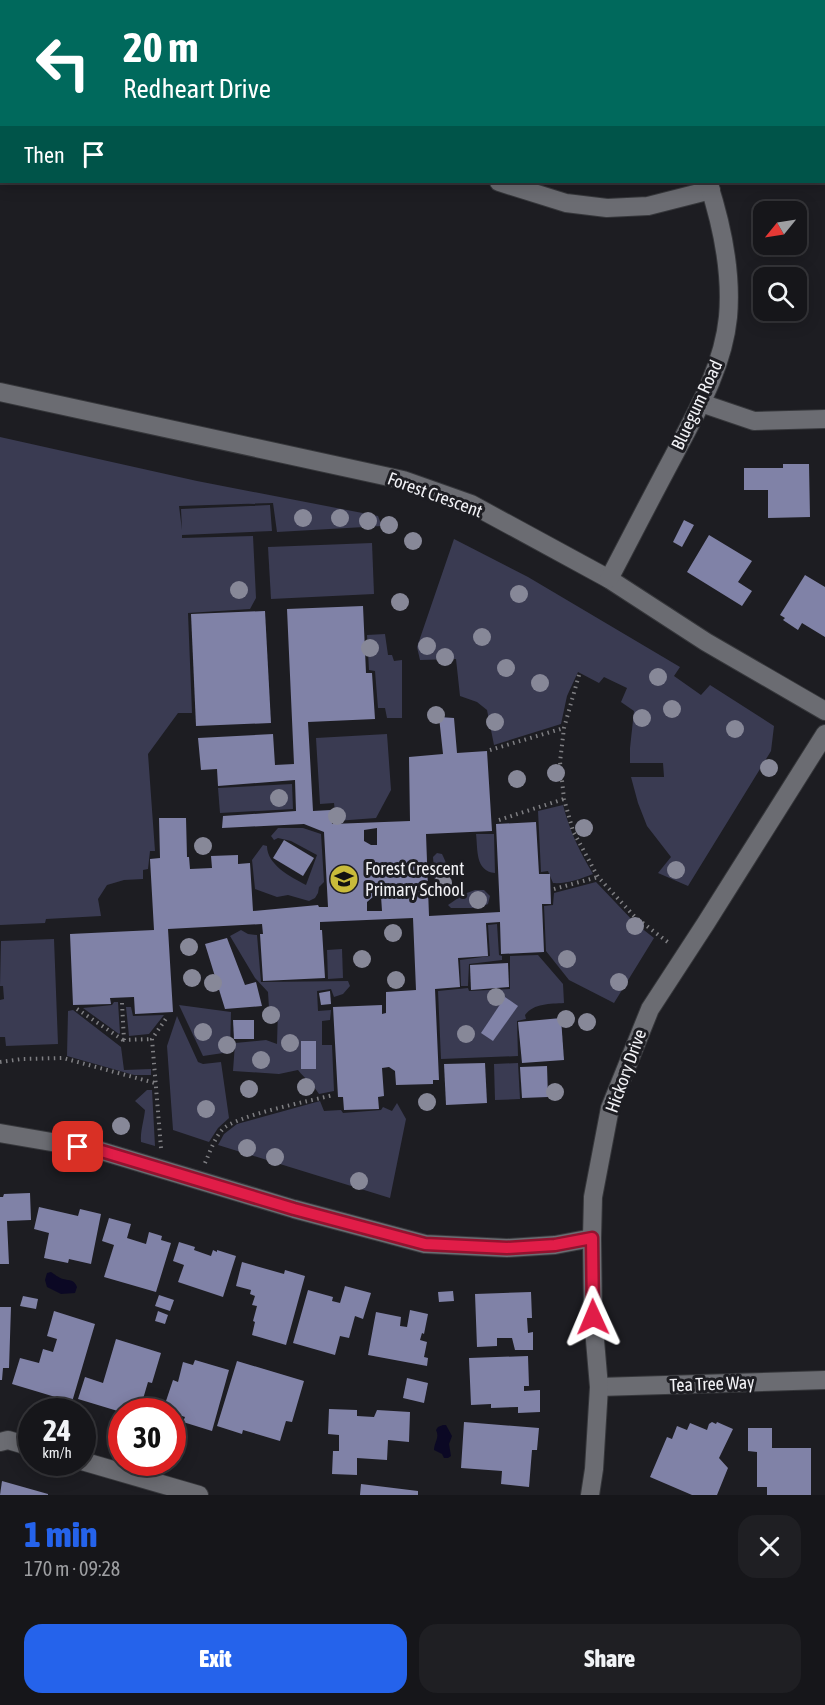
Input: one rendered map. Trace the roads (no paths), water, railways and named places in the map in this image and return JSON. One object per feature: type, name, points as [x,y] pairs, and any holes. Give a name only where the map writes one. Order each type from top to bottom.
[{"type":"street","points":[[502,183],[566,203],[607,208],[648,206],[710,186]]},
{"type":"street","name":"Bluegum Road","points":[[609,579],[701,403],[720,358],[728,318],[728,285],[723,234],[710,186]]},
{"type":"street","name":"Forest Crescent","points":[[0,392],[403,480],[471,504],[609,579],[706,642],[825,711]]},
{"type":"street","points":[[701,403],[754,421],[825,419]]},
{"type":"street","name":"Hickory Drive","points":[[590,1495],[594,1469],[599,1387],[593,1317],[593,1197],[610,1107],[650,1009],[825,734]]},
{"type":"street","points":[[0,1133],[98,1150],[294,1209],[425,1244],[507,1248],[555,1245],[592,1238]]},
{"type":"street","name":"Tea Tree Way","points":[[599,1387],[825,1380]]},
{"type":"street","points":[[0,1442],[9,1440],[18,1442]]},
{"type":"street","points":[[96,1465],[199,1495]]},
{"type":"place","name":"Forest Crescent Primary School","points":[[344,879]]}]
